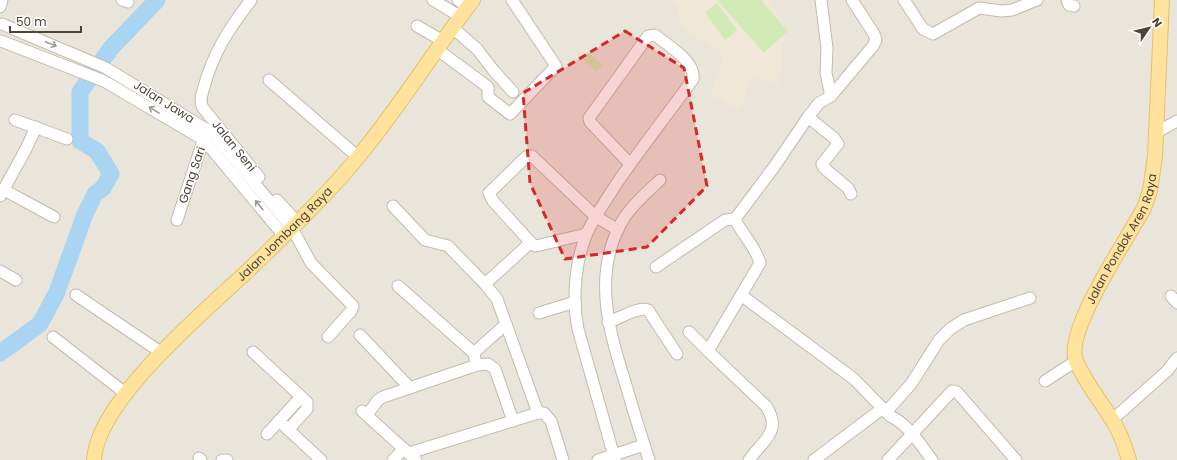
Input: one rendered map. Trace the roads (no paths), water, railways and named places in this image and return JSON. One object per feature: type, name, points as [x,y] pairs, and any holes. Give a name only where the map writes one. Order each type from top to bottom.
[{"type":"main road","name":"Jalan Pondok Aren Raya","points":[[1129,460],[1112,420],[1076,361],[1074,351],[1076,339],[1082,322],[1100,286],[1144,208],[1150,191],[1157,132],[1162,0]]},
{"type":"main road","name":"Jalan Jombang Raya","points":[[94,460],[95,450],[106,422],[125,393],[162,353],[291,228],[358,157],[391,115],[441,46],[462,10]]},
{"type":"street","points":[[0,7],[2,0]]},
{"type":"street","name":"Jalan Seni","points":[[251,0],[229,29],[218,49],[209,70],[200,102],[202,108],[274,196],[291,228]]},
{"type":"street","points":[[433,0],[462,10],[477,50],[513,92]]},
{"type":"street","points":[[417,26],[488,87],[487,95],[490,99],[510,114],[556,66],[512,0]]},
{"type":"street","points":[[821,0],[827,48],[826,73],[831,96]]},
{"type":"street","points":[[735,220],[774,168],[819,103],[831,96],[873,46],[876,40],[874,34],[852,0]]},
{"type":"street","points":[[904,0],[923,29],[933,34],[979,8],[1002,11],[1012,10],[1037,0]]},
{"type":"street","points":[[1,22],[4,33],[1,42]]},
{"type":"street","name":"Jalan Jawa","points":[[1,22],[110,70],[206,129],[214,135],[291,228]]},
{"type":"street","points":[[614,457],[580,336],[575,302],[579,262],[586,234],[595,216],[630,164],[693,79],[694,74],[684,58],[652,35],[648,36],[589,118],[590,122],[630,164]]},
{"type":"street","name":"Jalan Jawa","points":[[1,42],[87,73],[106,82],[204,140],[291,228]]},
{"type":"street","points":[[476,77],[487,62]]},
{"type":"street","points":[[106,82],[110,70]]},
{"type":"street","points":[[269,80],[358,157]]},
{"type":"street","points":[[808,117],[834,138],[838,144],[822,164],[824,168],[848,188],[852,194]]},
{"type":"street","points":[[15,120],[67,139]]},
{"type":"street","points":[[1157,132],[1177,121]]},
{"type":"street","points":[[36,127],[2,193],[54,217]]},
{"type":"street","name":"Gang Sari","points":[[177,220],[204,140],[206,129]]},
{"type":"street","points":[[586,234],[536,246],[530,242],[489,195],[526,157],[532,156],[536,158],[595,216],[618,230]]},
{"type":"street","points":[[649,460],[610,333],[608,322],[606,277],[610,252],[618,230],[633,206],[660,180]]},
{"type":"street","points":[[393,206],[425,240],[448,246],[485,284],[497,299],[538,413]]},
{"type":"street","points":[[656,267],[725,220],[735,220]]},
{"type":"street","points":[[708,351],[760,262],[752,244],[740,230],[735,220]]},
{"type":"street","points":[[291,228],[311,263],[353,306],[351,311],[328,337]]},
{"type":"street","points":[[485,284],[530,242]]},
{"type":"street","points":[[0,272],[16,280]]},
{"type":"street","points":[[398,286],[474,354],[477,365]]},
{"type":"street","points":[[76,295],[162,353]]},
{"type":"street","points":[[741,295],[848,374],[884,410],[911,433],[932,460]]},
{"type":"street","points":[[814,460],[884,410],[912,384],[939,340],[950,328],[964,320],[1030,298]]},
{"type":"street","points":[[539,313],[575,302]]},
{"type":"street","points":[[608,322],[622,318],[639,309],[648,310],[677,354]]},
{"type":"street","points":[[474,354],[506,324]]},
{"type":"street","points":[[689,332],[766,406],[771,414],[773,424],[770,433],[749,460]]},
{"type":"street","points":[[53,336],[125,393]]},
{"type":"street","points":[[360,336],[410,388]]},
{"type":"street","points":[[254,352],[307,402],[307,409],[288,430]]},
{"type":"street","points":[[1112,420],[1167,371],[1177,358]]},
{"type":"street","points":[[1045,381],[1076,361]]},
{"type":"street","points":[[410,454],[364,412],[378,400],[477,365],[488,364],[494,367],[513,421]]},
{"type":"street","points":[[888,460],[949,392],[954,391],[1016,460]]},
{"type":"street","points":[[267,434],[301,397]]},
{"type":"street","points":[[393,460],[538,413],[544,413],[551,421],[563,460]]},
{"type":"street","points":[[279,422],[321,460]]},
{"type":"street","points":[[598,460],[614,457],[644,445]]},
{"type":"street","points":[[222,460],[227,460]]},
{"type":"waterway","points":[[0,353],[40,324],[57,292],[85,214],[95,194],[103,188],[111,174],[97,151],[80,141],[80,92],[111,48],[157,0]]}]
